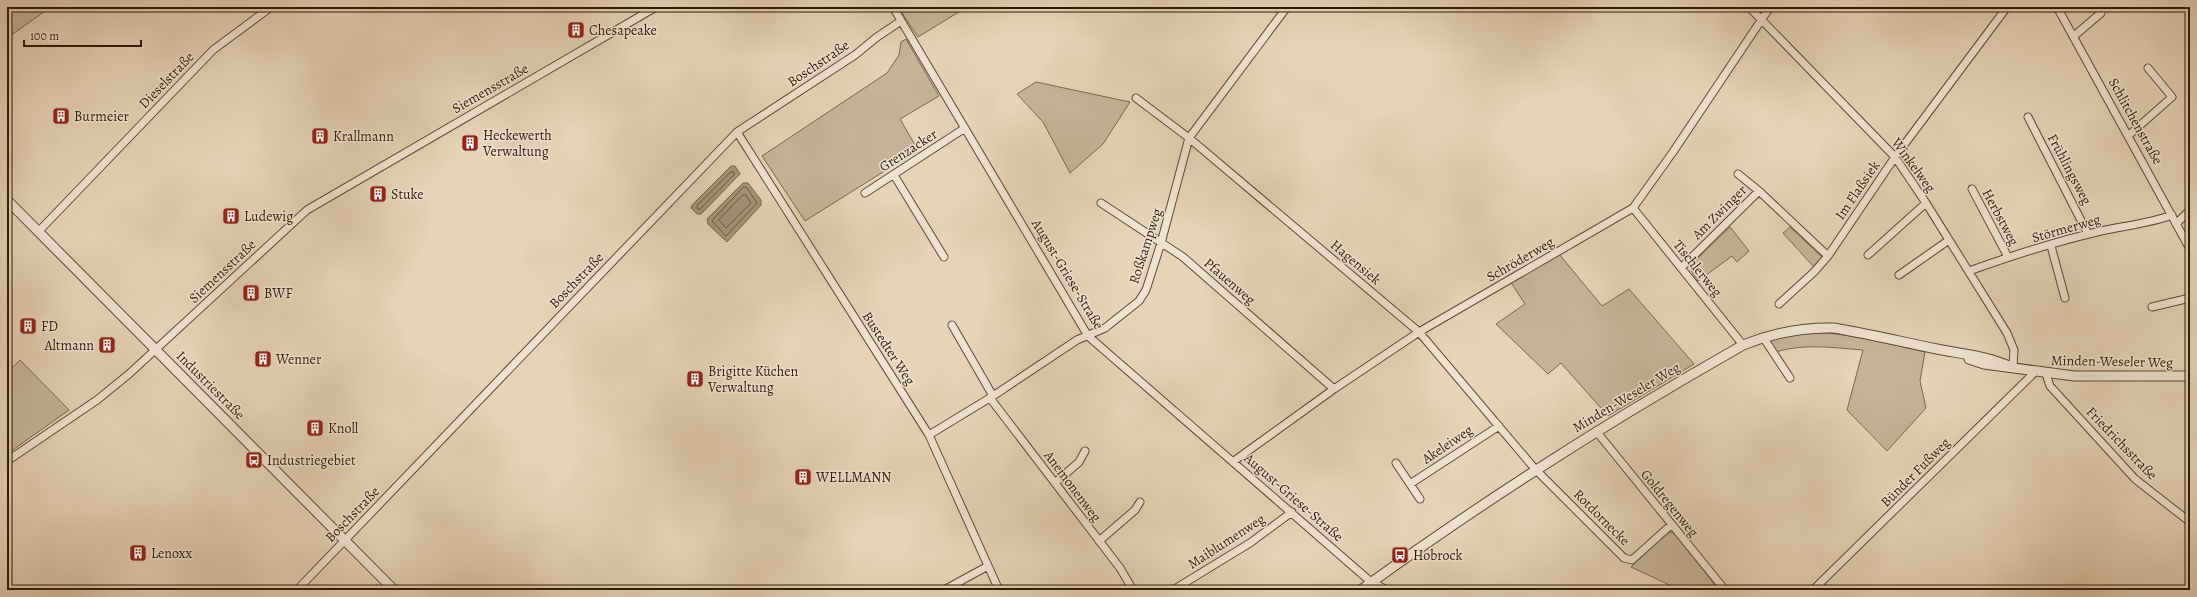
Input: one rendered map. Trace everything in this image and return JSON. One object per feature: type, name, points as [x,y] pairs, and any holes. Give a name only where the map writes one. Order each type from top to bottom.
[{"type":"street","name":"Dieselstraße","points":[[38,232],[213,50],[271,7]]},
{"type":"street","name":"Siemensstraße","points":[[7,461],[97,400],[156,349],[307,210],[656,7]]},
{"type":"street","name":"August-Griese-Straße","points":[[893,7],[1088,336],[1234,461],[1371,582],[1387,590]]},
{"type":"street","name":"Roßkampweg","points":[[929,435],[992,397],[1077,340],[1105,328],[1139,301],[1146,290],[1161,243],[1189,138],[1287,7]]},
{"type":"street","name":"Winkelweg","points":[[1749,7],[1761,21],[1895,156],[1926,203],[2011,341],[2014,355],[2011,366]]},
{"type":"street","name":"Schröderweg","points":[[1234,461],[1334,389],[1419,332],[1633,208],[1673,152],[1770,7]]},
{"type":"street","name":"Im Flaßsiek","points":[[1779,304],[1814,272],[1828,256],[1895,156],[2007,7]]},
{"type":"street","name":"Schlitchenstraße","points":[[2057,7],[2129,135],[2190,249]]},
{"type":"street","points":[[2074,36],[2101,13]]},
{"type":"street","name":"Boschstraße","points":[[297,590],[737,132],[855,55],[902,21]]},
{"type":"street","points":[[2129,135],[2172,97],[2148,68]]},
{"type":"street","name":"Hagensiek","points":[[1136,98],[1189,138],[1419,332],[1535,469]]},
{"type":"street","name":"Frühlingsweg","points":[[2028,116],[2088,234]]},
{"type":"street","name":"Grenzacker","points":[[865,193],[965,128]]},
{"type":"street","name":"Bustedter Weg","points":[[737,132],[929,435],[999,590]]},
{"type":"street","points":[[1738,174],[1759,191]]},
{"type":"street","points":[[894,175],[944,257]]},
{"type":"street","name":"Herbstweg","points":[[1972,189],[2008,257]]},
{"type":"street","name":"Am Zwinger","points":[[1682,268],[1759,191],[1828,256]]},
{"type":"street","name":"Industriestraße","points":[[7,200],[394,590]]},
{"type":"street","points":[[1868,255],[1926,203]]},
{"type":"street","name":"Pfauenweg","points":[[1100,204],[1183,257],[1334,389]]},
{"type":"street","name":"Tischlerweg","points":[[1633,208],[1743,345]]},
{"type":"street","points":[[2176,224],[2190,210]]},
{"type":"street","name":"Störmerweg","points":[[1969,272],[2008,257],[2051,246],[2088,234],[2131,224],[2155,221],[2172,215]]},
{"type":"street","points":[[1900,275],[1949,240]]},
{"type":"street","points":[[2051,246],[2065,298]]},
{"type":"street","points":[[2152,307],[2190,298]]},
{"type":"street","name":"Anemonenweg","points":[[952,325],[992,397],[1120,568],[1133,590]]},
{"type":"street","name":"Minden-Weseler Weg","points":[[1360,590],[1535,469],[1596,431],[1743,345],[1763,337],[1788,330],[1834,328],[1939,350],[1984,364],[2011,366],[2046,374],[2074,376],[2190,376]]},
{"type":"street","points":[[1763,337],[1790,378]]},
{"type":"street","name":"Bünder Fußweg","points":[[1813,590],[2035,372]]},
{"type":"street","name":"Friedrichsstraße","points":[[2046,374],[2050,386],[2134,479],[2190,522]]},
{"type":"street","name":"Akeleiweg","points":[[1410,484],[1498,426]]},
{"type":"street","name":"Goldregenweg","points":[[1596,431],[1725,590]]},
{"type":"street","points":[[1055,483],[1078,462],[1085,451]]},
{"type":"street","points":[[1396,463],[1420,499]]},
{"type":"street","name":"Rotdornecke","points":[[1535,469],[1624,558],[1632,560],[1671,525]]},
{"type":"street","points":[[1099,541],[1135,510],[1140,502]]},
{"type":"street","name":"Maiblumenweg","points":[[1174,590],[1250,543],[1292,512]]},
{"type":"street","points":[[944,590],[988,566]]},
{"type":"shaded area","points":[[7,7],[51,7],[7,38]]},
{"type":"shaded area","points":[[898,7],[967,7],[918,37]]},
{"type":"shaded area","points":[[906,39],[939,96],[900,119],[918,150],[805,221],[762,156],[887,73],[899,55],[901,42]]},
{"type":"shaded area","points":[[1036,82],[1130,102],[1103,144],[1070,173],[1043,122],[1017,94]]},
{"type":"shaded area","points":[[1730,227],[1749,251],[1737,262],[1732,256],[1698,281],[1692,271],[1692,264]]},
{"type":"shaded area","points":[[1790,227],[1823,258],[1814,267],[1783,233]]},
{"type":"shaded area","points":[[1559,254],[1602,306],[1629,289],[1694,364],[1608,416],[1561,363],[1548,374],[1496,324],[1525,304],[1510,281]]},
{"type":"shaded area","points":[[1809,332],[1853,336],[1925,352],[1920,381],[1926,408],[1887,451],[1847,410],[1863,350],[1831,347],[1808,347],[1787,349],[1776,352],[1769,339]]},
{"type":"shaded area","points":[[20,360],[69,410],[7,454],[7,362],[13,367]]},
{"type":"shaded area","points":[[1671,532],[1675,534],[1719,590],[1676,588],[1631,567],[1665,534]]},
{"type":"water","points":[[731,166],[735,166],[740,174],[701,214],[697,214],[691,208],[692,205]]},
{"type":"water","points":[[743,183],[748,183],[761,200],[761,205],[727,242],[708,224],[707,219]]},
{"type":"place","name":"Chesapeake","points":[[576,30]]},
{"type":"place","name":"Burmeier","points":[[61,116]]},
{"type":"place","name":"Krallmann","points":[[320,136]]},
{"type":"place","name":"Heckewerth Verwaltung","points":[[470,143]]},
{"type":"place","name":"Stuke","points":[[378,194]]},
{"type":"place","name":"Ludewig","points":[[231,216]]},
{"type":"place","name":"BWF","points":[[251,293]]},
{"type":"place","name":"FD","points":[[28,326]]},
{"type":"place","name":"Altmann","points":[[107,345]]},
{"type":"place","name":"Wenner","points":[[263,359]]},
{"type":"place","name":"Brigitte Küchen Verwaltung","points":[[695,379]]},
{"type":"place","name":"Knoll","points":[[315,428]]},
{"type":"place","name":"Industriegebiet","points":[[254,460]]},
{"type":"place","name":"WELLMANN","points":[[803,477]]},
{"type":"place","name":"Lenoxx","points":[[138,553]]},
{"type":"place","name":"Hobrock","points":[[1400,555]]}]
